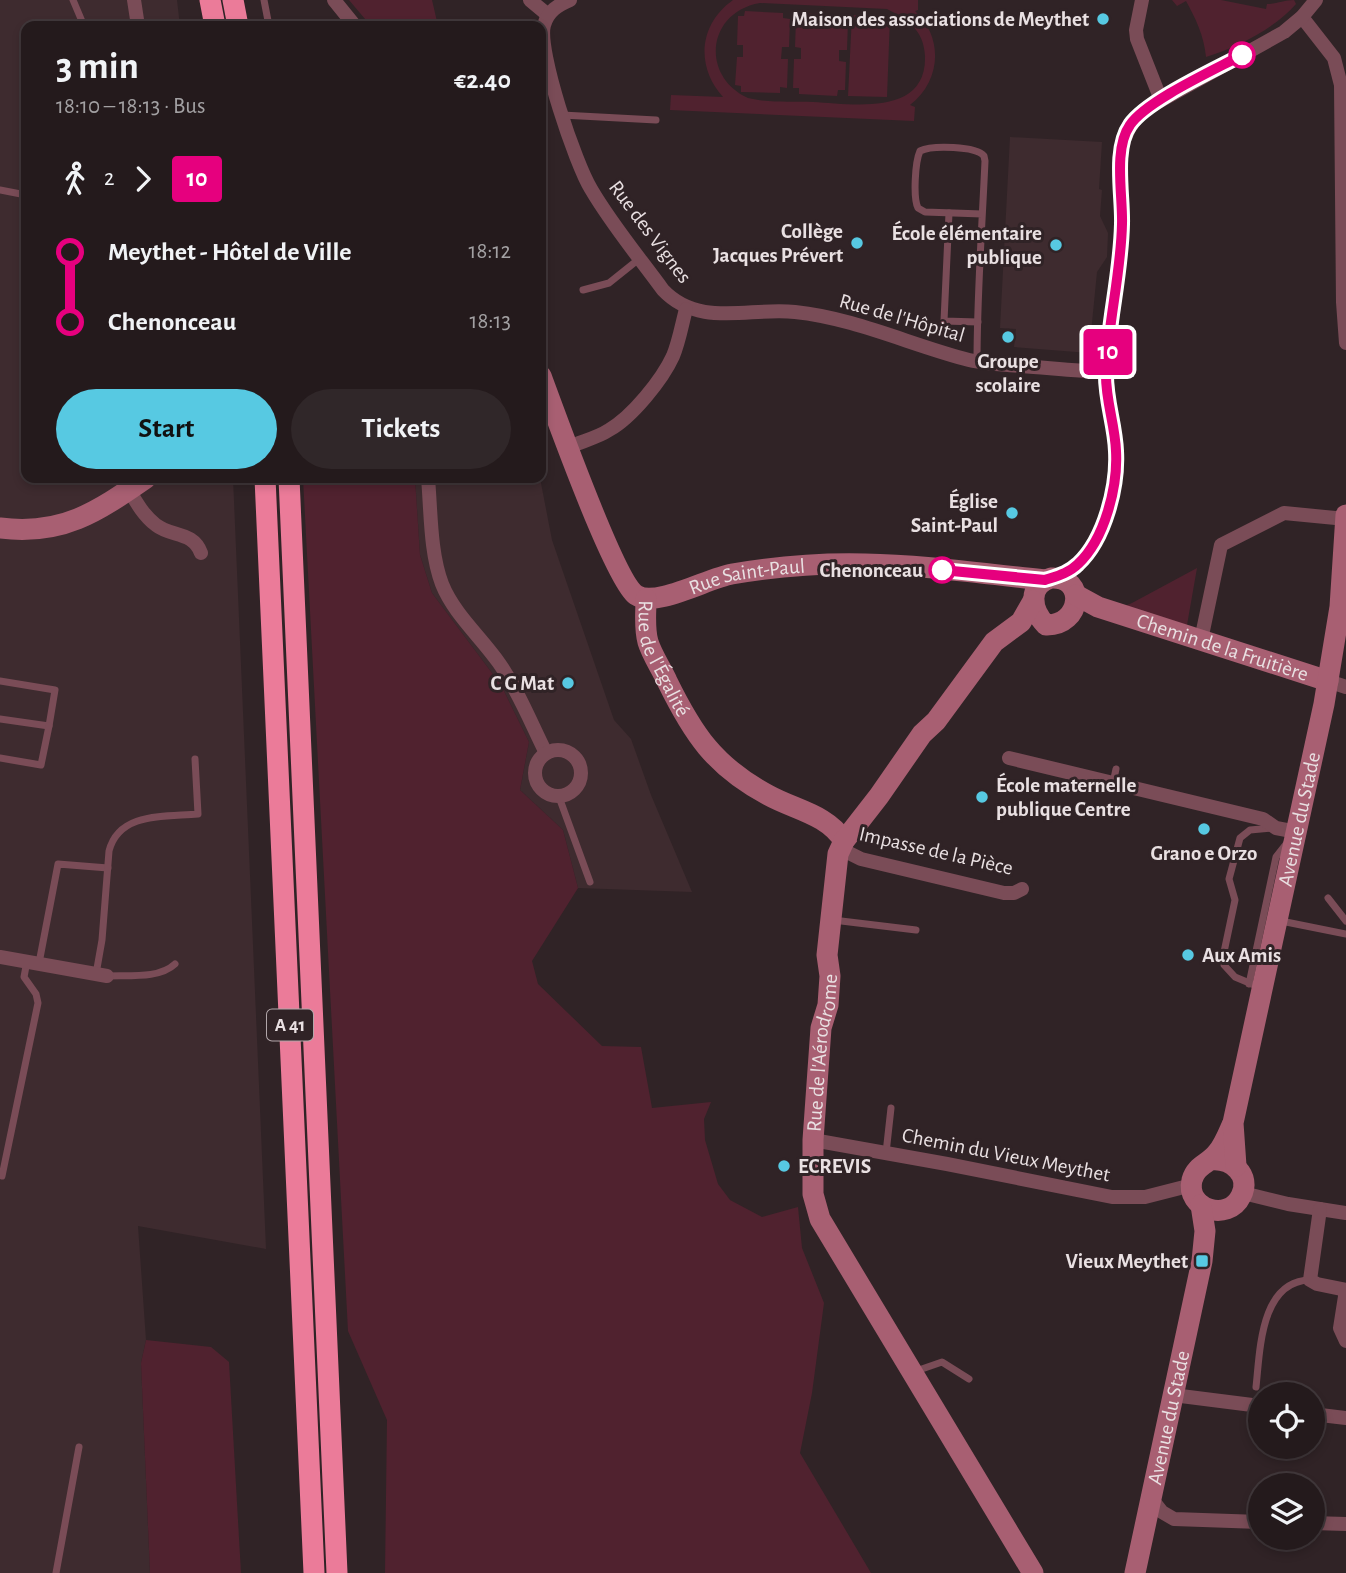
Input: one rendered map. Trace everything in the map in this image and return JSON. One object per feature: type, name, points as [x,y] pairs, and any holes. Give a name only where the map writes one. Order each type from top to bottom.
[{"type":"highway","points":[[210,0],[214,21]]},
{"type":"highway","points":[[233,0],[237,21]]},
{"type":"highway","name":"A 41","points":[[265,483],[314,1573]]},
{"type":"highway","name":"A 41","points":[[289,483],[337,1573]]},
{"type":"street","points":[[134,0],[137,21]]},
{"type":"street","points":[[334,0],[351,21]]},
{"type":"street","points":[[530,0],[548,15],[570,0]]},
{"type":"street","points":[[1142,0],[1137,38],[1161,100]]},
{"type":"street","points":[[1315,0],[1302,18],[1334,58],[1341,85],[1343,302],[1346,343]]},
{"type":"street","name":"Rue des Vignes","points":[[546,21],[548,15]]},
{"type":"street","name":"Rue de l'Aérodrome","points":[[1030,1568],[912,1373],[861,1276],[820,1219],[815,1205],[813,1140],[821,1028],[828,1004],[830,976],[827,955],[837,862],[843,845],[922,734],[936,721],[990,646],[1021,622],[1078,564],[1103,524],[1115,474],[1115,439],[1107,401],[1106,372],[1120,255],[1120,173],[1126,131],[1136,117],[1161,100],[1284,32],[1302,18]]},
{"type":"street","name":"Rue des Vignes","points":[[546,47],[562,116],[591,189],[663,290],[686,309],[674,354],[662,374],[636,405],[608,431],[569,447]]},
{"type":"street","name":"Rue de l'Hôpital","points":[[686,309],[704,313],[779,311],[808,314],[977,362],[1106,372]]},
{"type":"street","name":"Rue de l'Égalité","points":[[546,389],[625,581],[635,594],[646,599],[648,643],[685,718],[704,745],[742,780],[779,801],[827,822],[843,845]]},
{"type":"street","points":[[428,483],[435,555],[443,586],[463,619],[488,647],[510,680],[546,753]]},
{"type":"street","points":[[0,528],[39,530],[71,523],[93,513],[137,484],[142,510],[159,528],[192,540],[201,553]]},
{"type":"street","points":[[1202,640],[1221,545],[1286,513],[1346,517]]},
{"type":"street","name":"Avenue du Stade","points":[[1236,1166],[1233,1123],[1255,986],[1277,920],[1286,830],[1337,684],[1346,517]]},
{"type":"street","name":"Rue Saint-Paul","points":[[646,599],[665,597],[719,576],[750,571],[863,564],[1016,577],[1053,590]]},
{"type":"street","points":[[1046,625],[1040,619],[1053,590],[1076,604],[1067,619]]},
{"type":"street","name":"Chemin de la Fruitière","points":[[1053,590],[1337,684]]},
{"type":"street","points":[[1021,622],[1056,625],[1098,607]]},
{"type":"street","points":[[554,750],[567,752],[577,760],[581,773],[578,786],[559,797],[544,792],[535,780],[536,765],[546,753],[554,750]]},
{"type":"street","points":[[1009,758],[1115,776],[1263,819],[1286,830]]},
{"type":"street","name":"Impasse de la Pièce","points":[[843,845],[861,859],[1004,893],[1014,893],[1022,889]]},
{"type":"street","points":[[0,957],[102,975]]},
{"type":"street","name":"Avenue du Stade","points":[[1211,1160],[1222,1146],[1233,1123]]},
{"type":"street","name":"Chemin du Vieux Meythet","points":[[813,1140],[1123,1198],[1151,1196],[1192,1185]]},
{"type":"street","points":[[1236,1201],[1244,1184],[1236,1166],[1220,1159],[1211,1160],[1197,1169],[1192,1185],[1196,1199],[1201,1205],[1214,1211],[1236,1201],[1264,1199],[1346,1213]]},
{"type":"street","name":"Avenue du Stade","points":[[1135,1573],[1202,1261],[1212,1231],[1236,1201]]},
{"type":"street","name":"Avenue du Stade","points":[[1201,1205],[1205,1231],[1202,1261]]},
{"type":"street","points":[[1320,1209],[1310,1280],[1346,1290],[1340,1328],[1346,1341]]},
{"type":"street","points":[[1173,1395],[1248,1404]]},
{"type":"street","points":[[1325,1415],[1346,1418]]},
{"type":"street","points":[[1151,1498],[1162,1512],[1174,1519],[1248,1522]]},
{"type":"street","points":[[1325,1523],[1346,1524]]},
{"type":"lane","points":[[73,0],[82,21]]},
{"type":"lane","points":[[264,0],[268,21]]},
{"type":"lane","points":[[562,116],[656,120]]},
{"type":"lane","points":[[977,362],[985,161],[981,152],[974,149],[924,148],[918,154],[916,204],[925,212],[982,214]]},
{"type":"lane","points":[[0,190],[21,194]]},
{"type":"lane","points":[[949,213],[944,320],[978,322]]},
{"type":"lane","points":[[583,290],[609,283],[640,259]]},
{"type":"lane","points":[[0,681],[55,690],[41,765],[0,758]]},
{"type":"lane","points":[[0,719],[49,726]]},
{"type":"lane","points":[[175,964],[160,973],[102,975],[108,868],[112,838],[138,819],[198,814],[195,759]]},
{"type":"lane","points":[[559,797],[590,882]]},
{"type":"lane","points":[[1250,830],[1286,830],[1276,857],[1255,986],[1235,977],[1224,965],[1224,952],[1235,900],[1229,879],[1240,838],[1250,830]]},
{"type":"lane","points":[[2,1176],[38,1003],[36,994],[24,977],[33,962],[58,864],[108,868]]},
{"type":"lane","points":[[1328,898],[1346,921]]},
{"type":"lane","points":[[831,920],[916,930]]},
{"type":"lane","points":[[1277,920],[1346,934]]},
{"type":"lane","points":[[886,1153],[891,1108]]},
{"type":"lane","points":[[1257,1382],[1267,1314],[1283,1291],[1301,1280],[1310,1280]]},
{"type":"lane","points":[[912,1373],[942,1362],[969,1379]]},
{"type":"lane","points":[[56,1573],[79,1447]]},
{"type":"shaded area","points":[[0,0],[177,0],[179,21],[21,21],[21,483],[233,483],[266,1249],[138,1226],[146,1340],[141,1363],[150,1573],[0,1573]]},
{"type":"shaded area","points":[[349,0],[432,0],[437,21],[367,21]]},
{"type":"shaded area","points":[[733,0],[918,0],[918,10],[915,11],[931,34],[935,59],[928,84],[910,105],[915,107],[914,121],[670,110],[671,95],[723,97],[708,73],[705,60],[707,34],[721,10]],"holes":[[[760,3],[887,9],[913,26],[924,47],[922,76],[914,89],[901,98],[866,104],[756,100],[733,88],[722,75],[717,61],[716,46],[720,31],[729,19],[742,9]]]},
{"type":"shaded area","points":[[1172,0],[1221,0],[1266,9],[1267,4],[1294,0],[1296,4],[1277,22],[1254,36],[1206,57],[1199,28],[1186,1],[1177,6]]},
{"type":"shaded area","points":[[745,11],[783,13],[783,18],[790,19],[789,47],[782,47],[781,59],[788,59],[787,88],[780,87],[780,93],[741,92],[741,86],[735,85],[737,57],[743,57],[743,45],[737,45],[738,16],[744,16]]},
{"type":"shaded area","points":[[803,13],[841,15],[841,21],[848,21],[847,50],[839,50],[839,61],[846,62],[845,90],[838,90],[837,96],[799,94],[799,88],[793,88],[794,59],[801,59],[801,48],[795,47],[796,19],[802,19]]},
{"type":"shaded area","points":[[852,15],[890,17],[887,97],[848,96]]},
{"type":"shaded area","name":"École élémentaire publique","points":[[1010,137],[1102,142],[1100,216],[1108,233],[1107,257],[1097,272],[1089,353],[1014,347],[1016,329],[1000,328]]},
{"type":"shaded area","points":[[303,483],[415,483],[420,555],[432,593],[501,685],[529,742],[520,790],[563,830],[578,888],[532,961],[538,984],[602,1046],[641,1047],[652,1108],[711,1102],[704,1119],[705,1140],[718,1184],[730,1200],[762,1217],[798,1207],[802,1248],[824,1303],[812,1393],[800,1453],[871,1573],[385,1573],[387,1420],[348,1331]]},
{"type":"shaded area","points":[[415,483],[541,483],[552,540],[614,720],[631,739],[651,795],[692,892],[578,888],[563,830],[520,790],[529,742],[501,685],[432,593],[420,555]]},
{"type":"shaded area","points":[[1197,568],[1187,625],[1125,606],[1132,603]]},
{"type":"shaded area","points":[[146,1340],[211,1347],[229,1362],[241,1573],[150,1573],[141,1363]]},
{"type":"bus line","name":"10","points":[[942,570],[1045,580],[1057,578],[1078,564],[1095,540],[1103,524],[1115,474],[1115,439],[1107,401],[1106,372],[1119,269],[1122,222],[1121,152],[1126,131],[1144,110],[1242,55]]},
{"type":"place","name":"Maison des associations de Meythet","points":[[1103,19]]},
{"type":"place","name":"Collège Jacques Prévert","points":[[857,243]]},
{"type":"place","name":"École élémentaire publique","points":[[1056,245]]},
{"type":"place","name":"Groupe scolaire","points":[[1008,337]]},
{"type":"place","name":"Église Saint-Paul","points":[[1012,513]]},
{"type":"place","name":"Chenonceau","points":[[942,570]]},
{"type":"place","name":"C G Mat","points":[[568,683]]},
{"type":"place","name":"École maternelle publique Centre","points":[[982,797]]},
{"type":"place","name":"Grano e Orzo","points":[[1204,829]]},
{"type":"place","name":"Aux Amis","points":[[1188,955]]},
{"type":"place","name":"ECREVIS","points":[[784,1166]]},
{"type":"place","name":"Vieux Meythet","points":[[1202,1261]]}]
